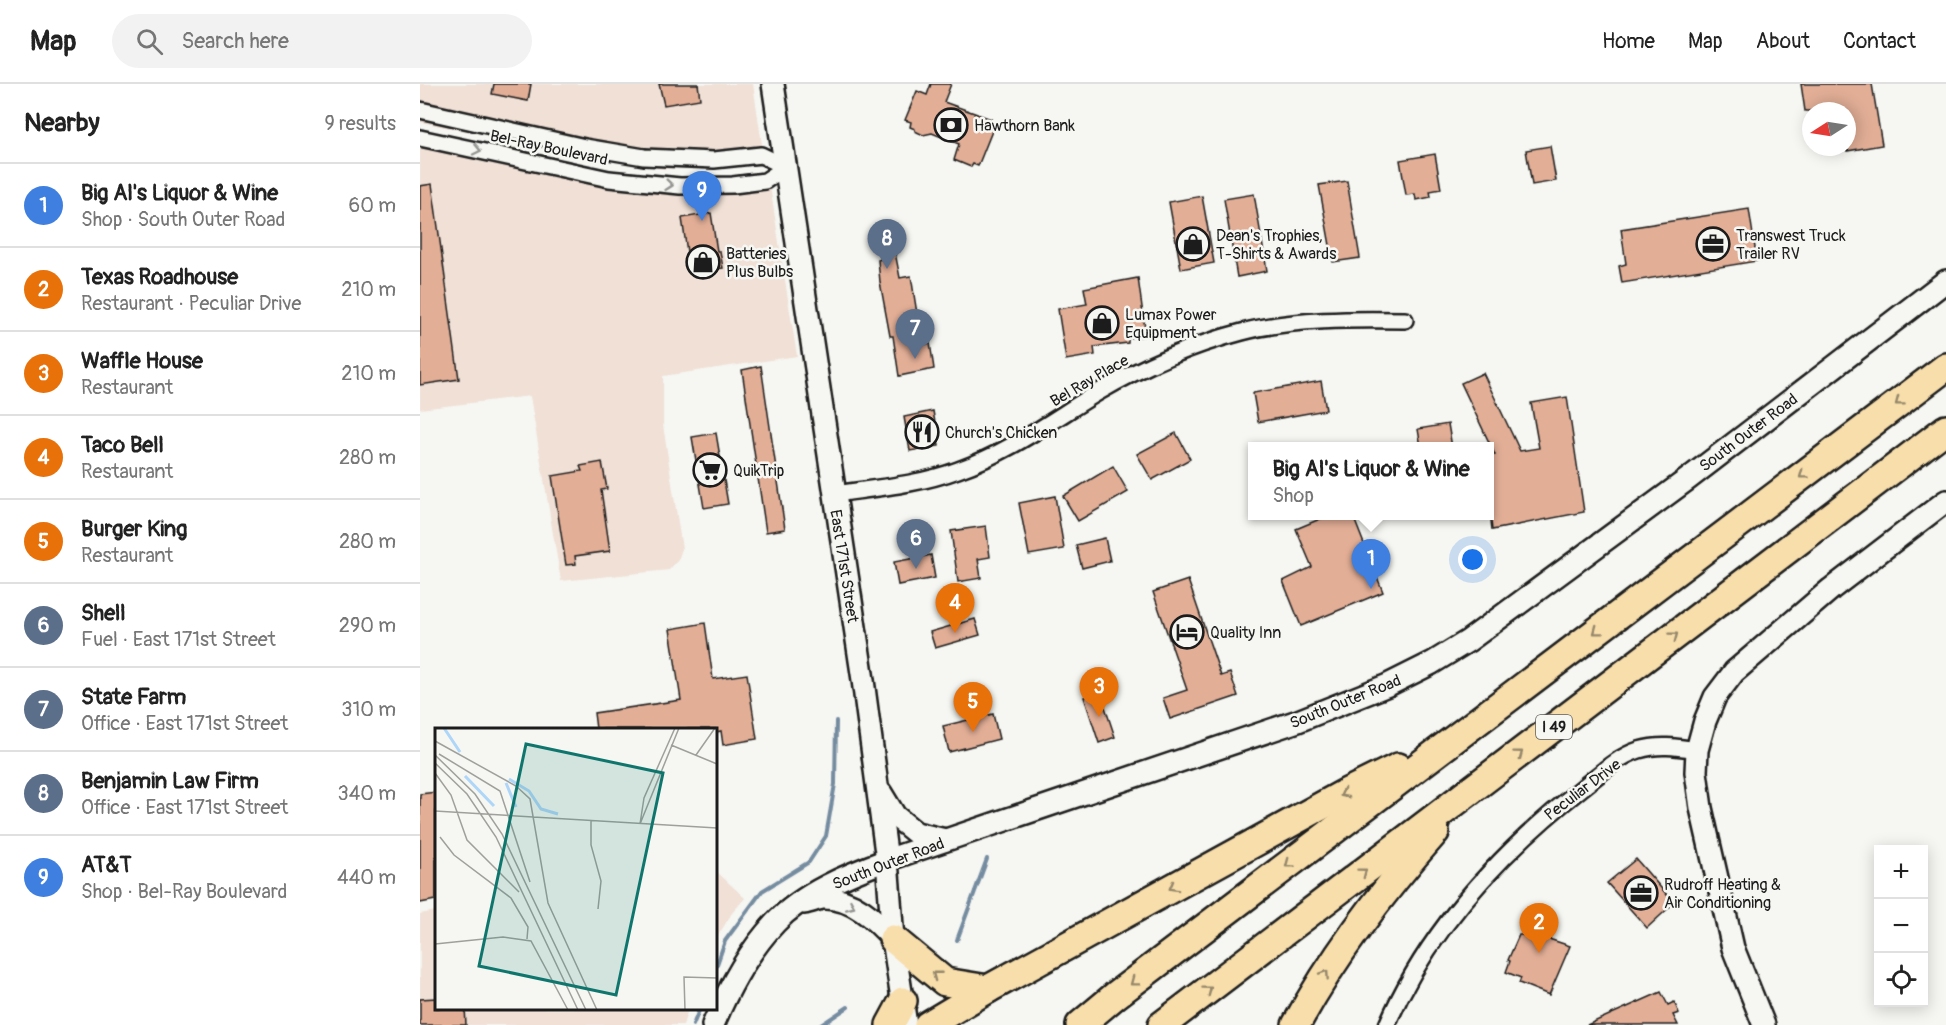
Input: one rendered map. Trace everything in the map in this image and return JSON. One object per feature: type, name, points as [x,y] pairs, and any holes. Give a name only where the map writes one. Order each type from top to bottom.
[{"type":"highway","points":[[1080,1025],[1116,995],[1946,367]]},
{"type":"highway","name":"I 49","points":[[1161,1025],[1946,429]]},
{"type":"highway","points":[[928,1025],[988,989],[1347,792],[1453,740]]},
{"type":"highway","points":[[1296,1025],[1322,980],[1395,877],[1473,788]]},
{"type":"highway","points":[[893,939],[945,982],[988,989]]},
{"type":"highway","points":[[890,1025],[905,1013]]},
{"type":"street","name":"East 171st Street","points":[[773,84],[877,788],[887,860],[893,939],[905,1013]]},
{"type":"street","name":"Bel-Ray Boulevard","points":[[420,110],[585,147],[644,157],[714,159],[760,155],[786,167]]},
{"type":"street","points":[[451,144],[457,118]]},
{"type":"street","name":"Bel-Ray Boulevard","points":[[420,138],[609,179],[640,183],[680,186],[733,185],[765,181],[786,167]]},
{"type":"street","points":[[640,183],[644,157]]},
{"type":"street","name":"South Outer Road","points":[[713,1025],[732,986],[755,948],[776,922],[798,904],[855,872],[1298,721],[1388,686],[1432,663],[1468,641],[1688,479],[1946,281]]},
{"type":"street","name":"Bel Ray Place","points":[[834,494],[926,480],[993,457],[1125,377],[1217,339],[1244,331],[1276,326],[1359,319],[1405,320]]},
{"type":"street","points":[[1764,1025],[1733,948],[1701,808],[1696,772],[1697,750],[1705,721],[1715,697],[1734,672],[1831,589],[1946,501]]},
{"type":"street","name":"Peculiar Drive","points":[[1387,1025],[1412,977],[1454,913],[1480,881],[1540,821],[1620,759],[1636,751],[1668,746],[1697,750]]},
{"type":"street","points":[[877,788],[895,816],[916,833],[945,840]]},
{"type":"street","points":[[798,904],[824,898],[850,903],[877,921],[893,939]]},
{"type":"shaded area","points":[[420,84],[753,84],[765,165],[664,169],[420,122]]},
{"type":"shaded area","points":[[420,142],[602,183],[770,186],[797,356],[663,376],[663,425],[682,549],[678,560],[669,570],[561,581],[530,396],[420,409]]},
{"type":"shaded area","points":[[717,872],[745,898],[732,913],[717,937]]},
{"type":"shaded area","points":[[435,911],[435,1010],[688,1010],[683,1025],[420,1025],[420,914]]},
{"type":"building","points":[[494,84],[531,84],[528,101],[492,94]]},
{"type":"building","points":[[659,84],[698,84],[700,99],[664,105]]},
{"type":"building","name":"Hawthorn Bank","points":[[931,84],[951,84],[944,102],[991,119],[989,123],[994,126],[978,166],[973,164],[971,167],[954,160],[959,144],[932,133],[923,135],[910,127],[911,122],[905,120],[917,91],[927,95]]},
{"type":"building","points":[[1801,84],[1872,84],[1882,145],[1856,149],[1856,102],[1804,102]]},
{"type":"building","points":[[1550,146],[1556,181],[1532,185],[1526,150]]},
{"type":"building","points":[[1435,154],[1441,189],[1430,191],[1431,197],[1416,200],[1415,194],[1406,195],[1400,160]]},
{"type":"building","points":[[1347,181],[1360,258],[1333,262],[1319,185]]},
{"type":"building","points":[[432,184],[459,379],[420,385],[420,186]]},
{"type":"building","points":[[1254,194],[1267,271],[1237,277],[1224,199]]},
{"type":"building","points":[[1202,196],[1214,263],[1181,269],[1169,202]]},
{"type":"building","points":[[1749,209],[1757,261],[1622,283],[1619,266],[1626,264],[1621,229]]},
{"type":"building","points":[[711,213],[717,251],[720,251],[723,268],[690,272],[682,218]]},
{"type":"building","points":[[893,242],[900,278],[911,276],[922,345],[930,343],[934,369],[899,376],[893,336],[890,336],[880,282],[878,260],[881,259],[878,245]]},
{"type":"building","name":"Lumax Power Equipment","points":[[1138,278],[1146,336],[1128,338],[1128,343],[1094,347],[1095,355],[1066,360],[1058,309],[1087,304],[1084,288]]},
{"type":"building","name":"QuikTrip","points":[[761,366],[785,529],[766,532],[742,370]]},
{"type":"building","points":[[1483,373],[1520,451],[1539,448],[1531,403],[1567,397],[1584,512],[1492,530],[1494,442],[1489,442],[1461,383]]},
{"type":"building","points":[[1321,381],[1326,410],[1258,422],[1253,393]]},
{"type":"building","name":"Church's Chicken","points":[[933,411],[939,446],[910,451],[904,417]]},
{"type":"building","points":[[1448,424],[1451,442],[1420,442],[1418,429]]},
{"type":"building","name":"QuikTrip","points":[[716,433],[728,504],[704,508],[692,437]]},
{"type":"building","points":[[1176,433],[1190,459],[1152,480],[1137,454]]},
{"type":"building","points":[[602,462],[607,489],[601,490],[610,551],[575,556],[576,564],[566,565],[552,476],[582,471],[580,466]]},
{"type":"building","points":[[1113,466],[1128,492],[1078,521],[1063,496]]},
{"type":"building","points":[[1055,496],[1064,549],[1029,555],[1019,503]]},
{"type":"building","points":[[1317,520],[1355,520],[1383,592],[1301,626],[1283,581],[1312,567],[1296,529]]},
{"type":"building","points":[[986,526],[990,557],[978,559],[981,578],[958,582],[951,531]]},
{"type":"building","points":[[1105,538],[1110,561],[1082,568],[1076,545]]},
{"type":"building","points":[[931,555],[935,578],[898,585],[894,562]]},
{"type":"building","name":"Quality Inn","points":[[1188,580],[1221,676],[1230,673],[1238,696],[1170,719],[1163,698],[1187,690],[1153,592]]},
{"type":"building","points":[[975,619],[980,635],[935,648],[930,632]]},
{"type":"building","points":[[705,623],[713,679],[747,674],[757,739],[723,745],[721,731],[717,732],[717,728],[596,728],[594,713],[681,700],[670,629]]},
{"type":"building","points":[[1100,692],[1115,737],[1099,743],[1084,697]]},
{"type":"building","points":[[993,714],[999,739],[949,752],[943,726]]},
{"type":"building","points":[[435,792],[435,900],[420,903],[420,794]]},
{"type":"building","name":"Rudroff Heating & Air Conditioning","points":[[1636,859],[1674,903],[1647,928],[1607,883]]},
{"type":"building","points":[[1525,925],[1551,935],[1549,939],[1570,946],[1549,995],[1519,983],[1521,978],[1506,972],[1510,961],[1508,960],[1519,935],[1523,935]]},
{"type":"building","points":[[1661,992],[1668,1005],[1674,1002],[1679,1013],[1673,1015],[1678,1025],[1587,1025]]},
{"type":"building","points":[[435,998],[435,1010],[465,1010],[466,1025],[420,1025],[420,999]]},
{"type":"waterway","points":[[717,964],[725,941],[762,891],[809,862],[826,836],[835,784],[836,721]]},
{"type":"waterway","points":[[957,940],[987,859]]},
{"type":"waterway","points":[[821,1025],[848,1007]]},
{"type":"waterway","points":[[693,1025],[699,1010]]},
{"type":"place","name":"Hawthorn Bank","points":[[951,125]]},
{"type":"place","name":"AT&T","points":[[702,221]]},
{"type":"place","name":"Dean's Trophies, T-Shirts & Awards","points":[[1193,244]]},
{"type":"place","name":"Transwest Truck Trailer RV","points":[[1713,244]]},
{"type":"place","name":"Batteries Plus Bulbs","points":[[703,262]]},
{"type":"place","name":"Benjamin Law Firm","points":[[887,269]]},
{"type":"place","name":"Lumax Power Equipment","points":[[1102,323]]},
{"type":"place","name":"State Farm","points":[[915,359]]},
{"type":"place","name":"Church's Chicken","points":[[922,432]]},
{"type":"place","name":"QuikTrip","points":[[710,470]]},
{"type":"place","name":"Shell","points":[[916,569]]},
{"type":"place","name":"Big Al's Liquor & Wine","points":[[1371,589]]},
{"type":"place","name":"Quality Inn","points":[[1187,632]]},
{"type":"place","name":"Taco Bell","points":[[955,633]]},
{"type":"place","name":"Waffle House","points":[[1099,717]]},
{"type":"place","name":"Burger King","points":[[973,732]]},
{"type":"place","name":"Rudroff Heating & Air Conditioning","points":[[1641,893]]},
{"type":"place","name":"Texas Roadhouse","points":[[1539,953]]}]
